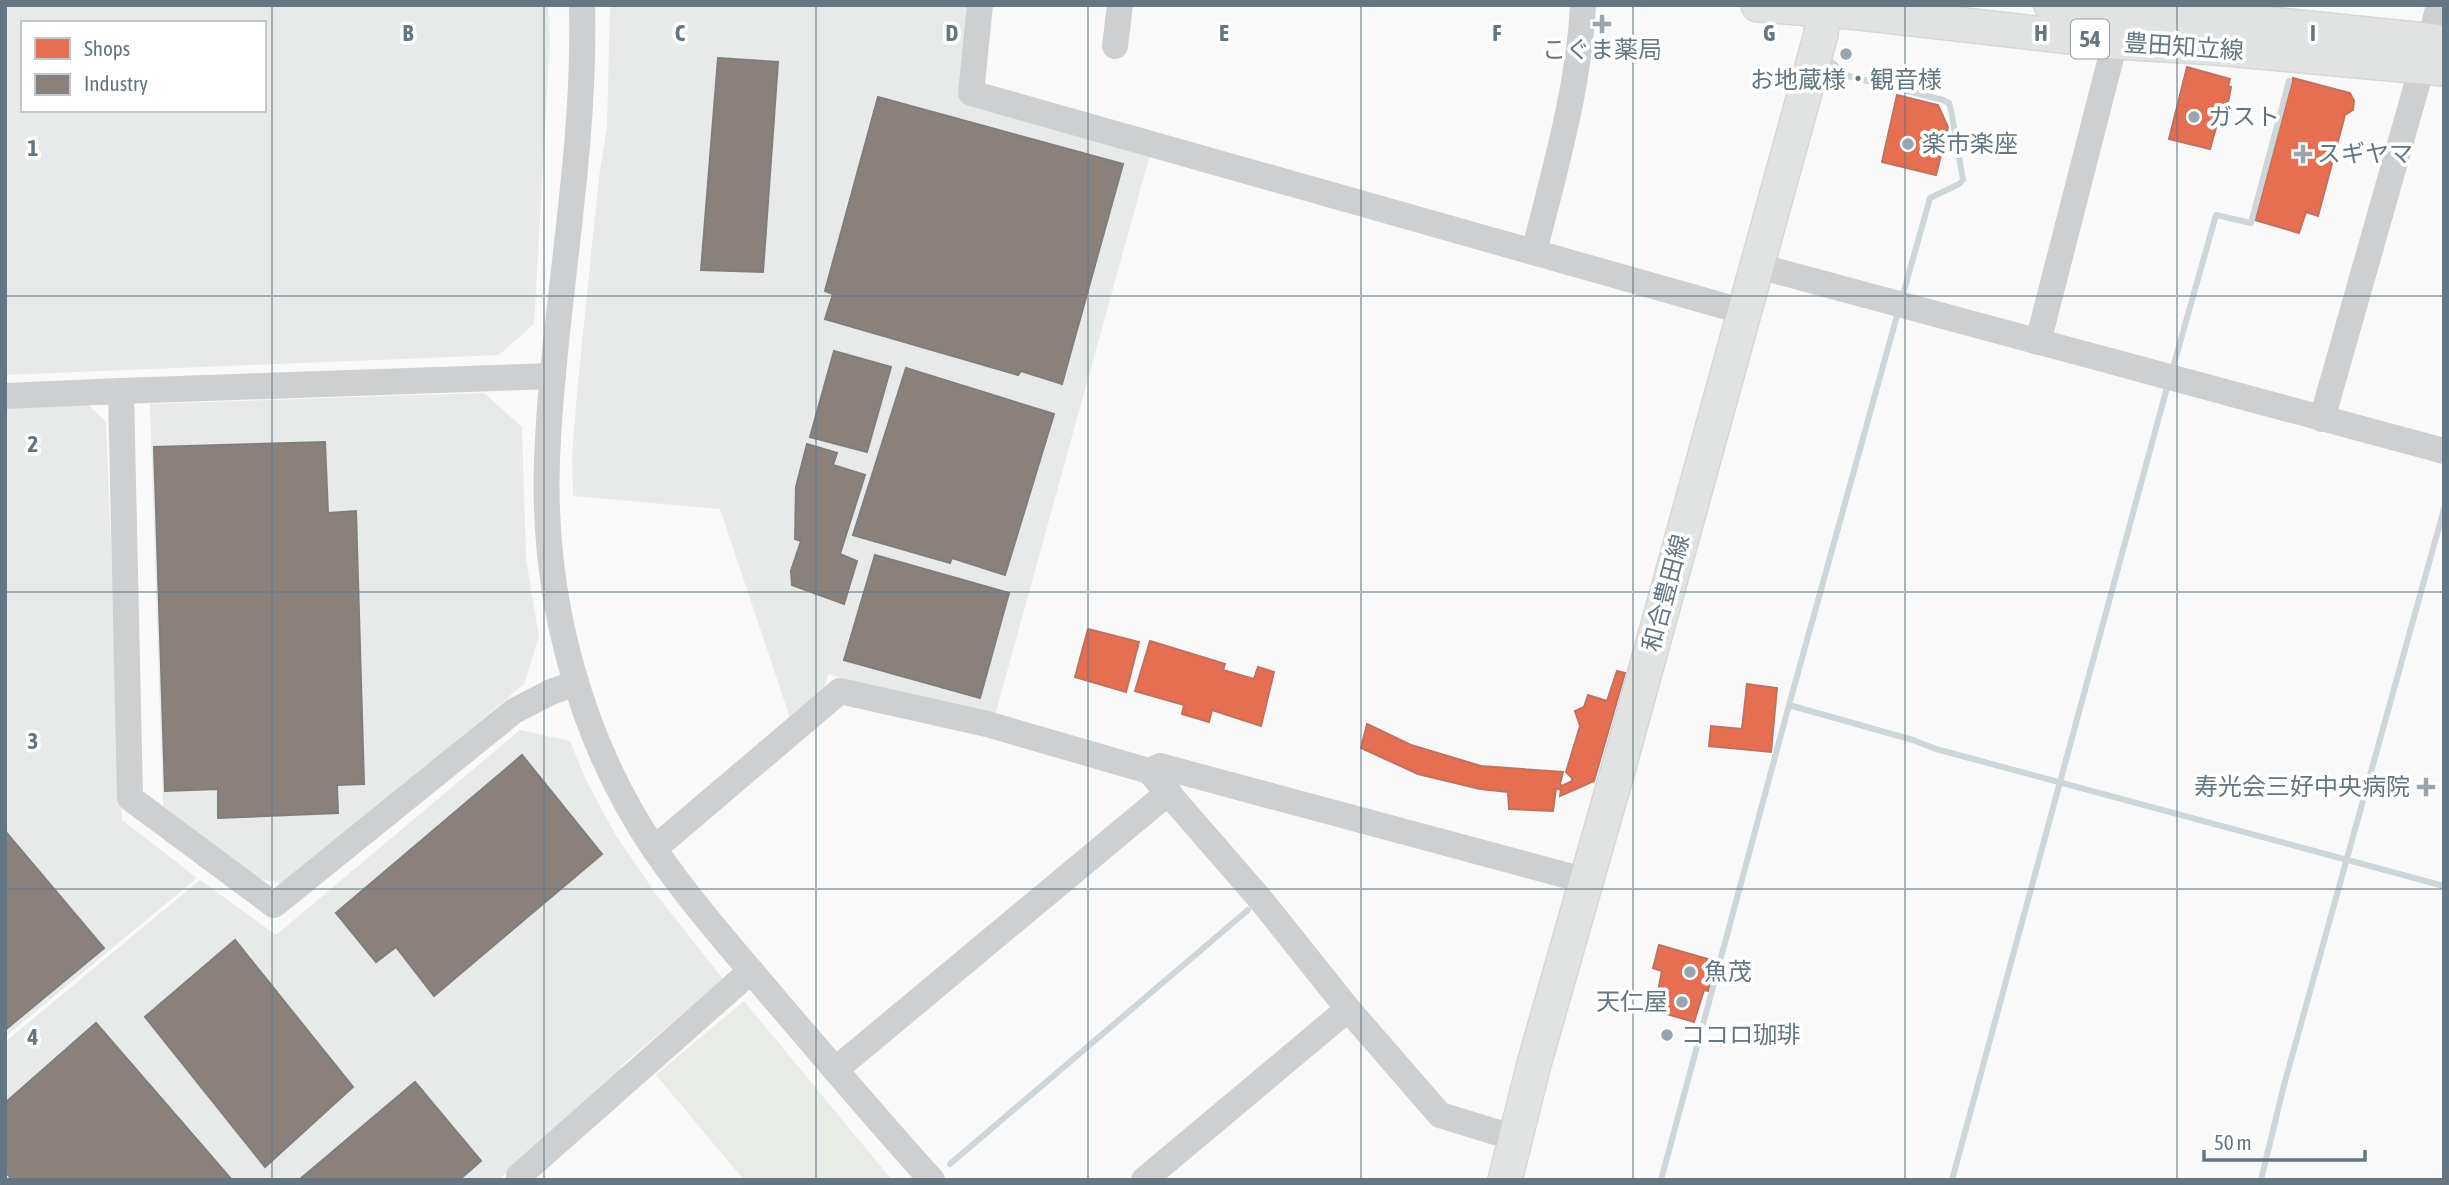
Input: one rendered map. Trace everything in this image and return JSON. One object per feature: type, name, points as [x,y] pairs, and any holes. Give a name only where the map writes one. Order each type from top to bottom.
[{"type":"main road","name":"豊田知立線","points":[[1758,5],[1823,8],[2115,42],[2435,55]]},
{"type":"main road","name":"豊田知立線","points":[[2052,5],[2124,13],[2214,12],[2435,55]]},
{"type":"main road","name":"和合豊田線","points":[[1505,1180],[1821,34],[1823,8]]},
{"type":"street","points":[[582,5],[578,139],[553,376],[547,463],[551,551],[560,620],[576,683],[597,741],[624,798],[654,849],[751,971],[932,1180]]},
{"type":"street","points":[[980,5],[971,93],[1745,313]]},
{"type":"street","points":[[1115,46],[1120,5]]},
{"type":"street","points":[[1534,252],[1570,96],[1582,30],[1583,5]]},
{"type":"street","points":[[2322,419],[2435,55],[2439,5]]},
{"type":"street","points":[[2038,342],[2115,42]]},
{"type":"street","points":[[1758,265],[2444,451]]},
{"type":"street","points":[[5,396],[553,376]]},
{"type":"street","points":[[121,391],[130,798],[274,905],[514,711],[576,683]]},
{"type":"street","points":[[654,849],[840,691],[987,724],[1149,771],[1261,900],[1348,1009],[1440,1115],[1515,1138]]},
{"type":"street","points":[[1149,771],[1160,766],[1587,881]]},
{"type":"street","points":[[835,1070],[1169,792]]},
{"type":"street","points":[[523,1180],[519,1176],[751,971]]},
{"type":"street","points":[[1144,1180],[1348,1009]]},
{"type":"shaded area","points":[[5,5],[548,5],[550,39],[534,324],[499,355],[5,375]]},
{"type":"shaded area","points":[[610,5],[977,5],[966,95],[1152,147],[994,719],[828,674],[823,695],[791,721],[720,509],[573,496],[572,455],[578,382],[599,177],[607,127]]},
{"type":"shaded area","points":[[484,393],[522,427],[526,559],[539,637],[524,684],[295,878],[279,883],[257,878],[163,806],[150,404]]},
{"type":"shaded area","points":[[87,404],[106,422],[122,820],[197,878],[5,1037],[5,408]]},
{"type":"shaded area","points":[[520,730],[570,741],[586,780],[615,834],[656,894],[723,979],[620,1067],[625,1073],[501,1177],[502,1180],[5,1180],[5,1042],[200,880],[276,935]]},
{"type":"shaded area","points":[[744,1001],[892,1180],[744,1180],[656,1075]]},
{"type":"building: Shops","points":[[2187,67],[2230,79],[2228,103],[2223,103],[2210,149],[2169,139]]},
{"type":"building: Shops","points":[[2293,78],[2350,93],[2354,101],[2353,110],[2345,115],[2318,216],[2306,212],[2299,233],[2255,220]]},
{"type":"building: Shops","points":[[1897,95],[1938,105],[1948,127],[1936,175],[1882,162]]},
{"type":"building: Shops","points":[[1088,629],[1139,642],[1126,692],[1075,677]]},
{"type":"building: Shops","points":[[1150,641],[1225,664],[1223,670],[1254,679],[1258,667],[1274,672],[1261,726],[1212,710],[1209,722],[1182,714],[1184,705],[1135,691]]},
{"type":"building: Shops","points":[[1617,671],[1625,673],[1594,781],[1560,796],[1561,790],[1556,788],[1553,811],[1509,809],[1508,792],[1480,789],[1418,774],[1361,748],[1367,724],[1411,745],[1481,766],[1563,772],[1560,784],[1562,786],[1572,781],[1566,772],[1580,726],[1575,711],[1584,707],[1588,695],[1607,701]]},
{"type":"building: Shops","points":[[1747,684],[1777,688],[1771,752],[1709,746],[1711,726],[1742,729]]},
{"type":"building: Shops","points":[[1659,945],[1711,960],[1710,963],[1715,965],[1708,991],[1704,990],[1694,1022],[1660,1012],[1664,998],[1657,996],[1662,971],[1653,968]]},
{"type":"building: Industry","points":[[718,58],[778,62],[763,272],[701,270]]},
{"type":"building: Industry","points":[[878,97],[1123,164],[1062,384],[1021,371],[1018,375],[825,319],[833,294],[825,291]]},
{"type":"building: Industry","points":[[834,351],[891,367],[867,452],[810,437]]},
{"type":"building: Industry","points":[[906,368],[1054,414],[1005,575],[952,558],[950,563],[853,535]]},
{"type":"building: Industry","points":[[325,442],[328,513],[356,511],[364,784],[337,785],[338,813],[218,818],[218,789],[165,791],[154,447]]},
{"type":"building: Industry","points":[[807,444],[837,453],[833,465],[865,475],[840,554],[857,561],[844,604],[792,585],[791,571],[801,541],[795,539],[796,487]]},
{"type":"building: Industry","points":[[875,555],[1009,593],[980,698],[844,660]]},
{"type":"building: Industry","points":[[522,755],[602,854],[434,996],[396,947],[376,962],[336,913]]},
{"type":"building: Industry","points":[[5,831],[104,948],[5,1030]]},
{"type":"building: Industry","points":[[235,940],[353,1087],[265,1167],[145,1017]]},
{"type":"building: Industry","points":[[96,1023],[232,1180],[12,1180],[5,1171],[5,1103]]},
{"type":"building: Industry","points":[[415,1082],[481,1161],[459,1180],[299,1180]]},
{"type":"waterway","points":[[1833,63],[1848,76],[1949,103],[1963,180],[1930,198],[1902,298]]},
{"type":"waterway","points":[[2172,371],[2216,215],[2251,223],[2289,81]]},
{"type":"waterway","points":[[1898,312],[1789,705],[1936,749],[2444,886]]},
{"type":"waterway","points":[[1952,1180],[2168,384]]},
{"type":"waterway","points":[[2261,1180],[2284,1085],[2444,509]]},
{"type":"waterway","points":[[1661,1180],[1789,705]]},
{"type":"waterway","points":[[950,1164],[1248,910]]},
{"type":"place","name":"こぐま薬局","points":[[1602,24]]},
{"type":"place","name":"お地蔵様・観音様","points":[[1846,54]]},
{"type":"place","name":"ガスト","points":[[2194,117]]},
{"type":"place","name":"楽市楽座","points":[[1908,144]]},
{"type":"place","name":"スギヤマ","points":[[2303,154]]},
{"type":"place","name":"寿光会三好中央病院","points":[[2426,787]]},
{"type":"place","name":"魚茂","points":[[1690,972]]},
{"type":"place","name":"天仁屋","points":[[1682,1002]]},
{"type":"place","name":"ココロ珈琲","points":[[1667,1035]]}]
